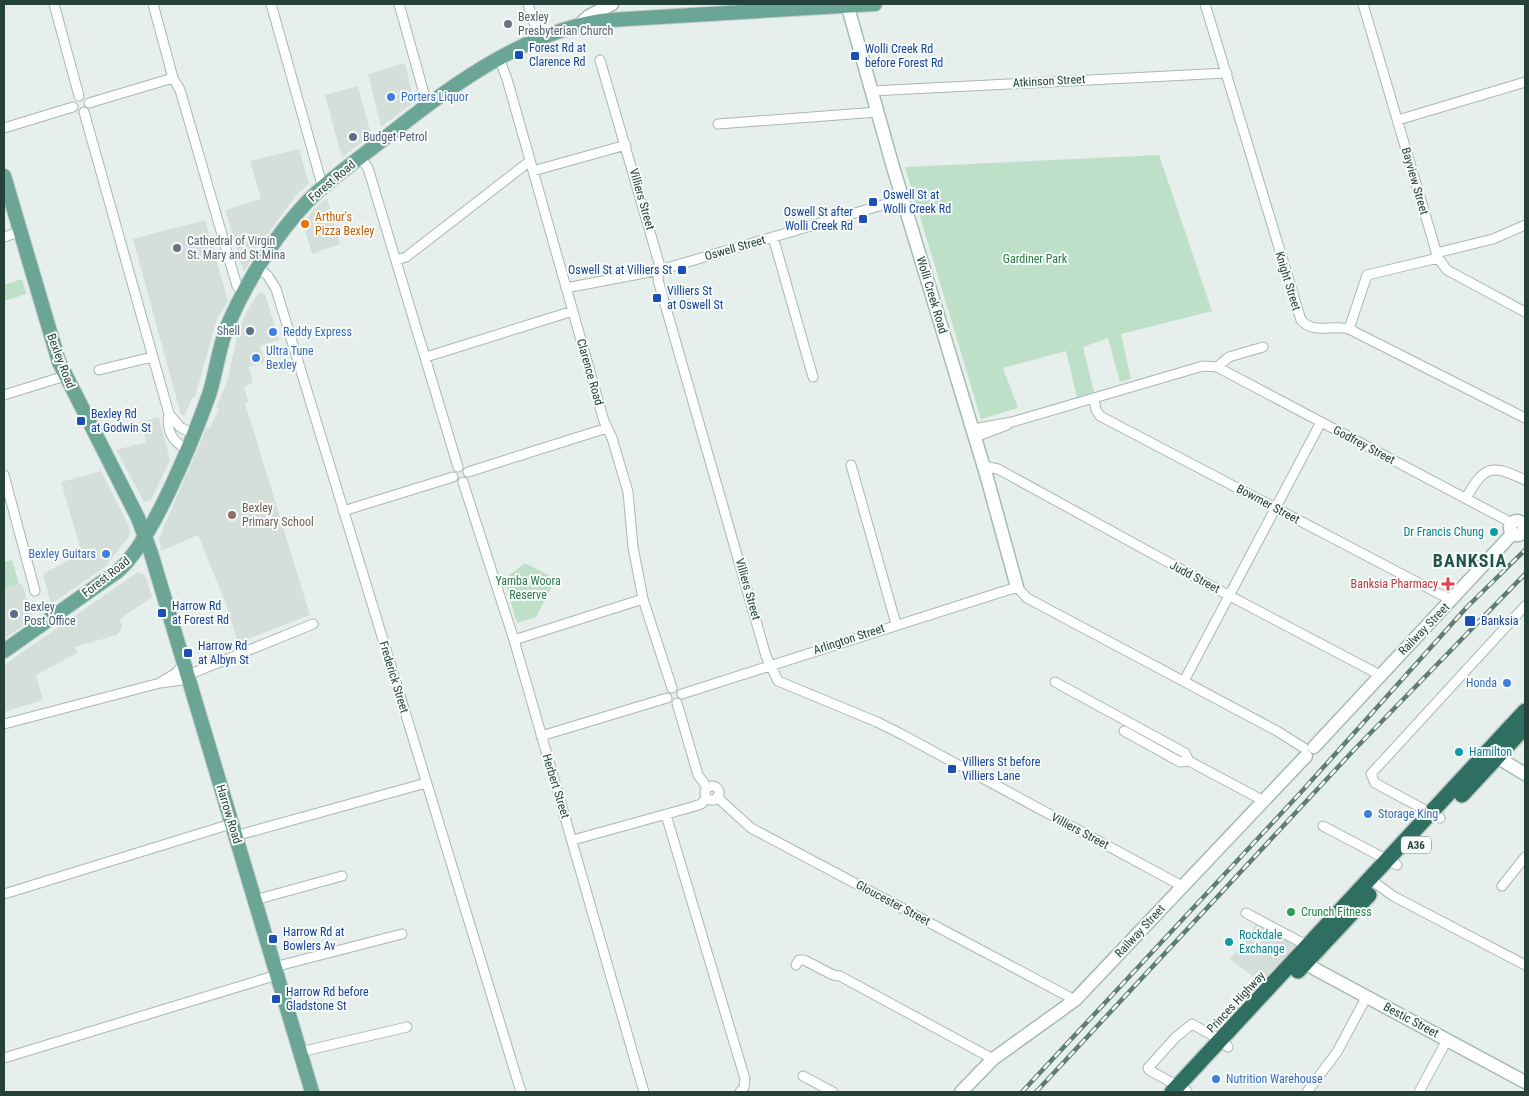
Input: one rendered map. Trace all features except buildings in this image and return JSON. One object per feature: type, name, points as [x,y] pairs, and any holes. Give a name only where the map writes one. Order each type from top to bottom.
[{"type":"highway","name":"Princes Highway","points":[[1436,816],[1525,711]]},
{"type":"highway","name":"Princes Highway","points":[[1181,1090],[1392,862],[1525,727]]},
{"type":"main road","name":"Forest Road","points":[[4,651],[118,571],[134,556],[187,449],[209,394],[228,325],[244,294],[259,268],[302,208],[360,157],[499,58],[539,38],[580,24],[610,20],[847,4],[875,4]]},
{"type":"main road","name":"Bexley Road","points":[[4,176],[65,376],[138,518],[144,536]]},
{"type":"main road","name":"Harrow Road","points":[[144,536],[187,672],[312,1092]]},
{"type":"street","points":[[54,4],[79,96]]},
{"type":"street","points":[[153,4],[173,78],[180,90],[237,286],[244,294]]},
{"type":"street","points":[[271,4],[323,188]]},
{"type":"street","points":[[399,4],[425,97],[431,105]]},
{"type":"street","points":[[528,4],[539,38]]},
{"type":"street","points":[[580,24],[595,12],[612,4]]},
{"type":"street","name":"Wolli Creek Road","points":[[847,4],[903,200],[985,470],[1017,587]]},
{"type":"street","name":"Knight Street","points":[[1205,4],[1301,320],[1317,329],[1337,327],[1349,329],[1525,418]]},
{"type":"street","name":"Bayview Street","points":[[1363,4],[1437,256]]},
{"type":"street","name":"Clarence Road","points":[[499,58],[607,428],[628,492],[633,547],[644,598],[672,688]]},
{"type":"street","name":"Villiers Street","points":[[600,60],[626,145],[660,270],[658,280],[769,664],[778,681],[783,685],[876,722],[903,735],[1182,886]]},
{"type":"street","name":"Atkinson Street","points":[[872,91],[1227,73]]},
{"type":"street","points":[[173,78],[90,103],[84,112],[169,414],[180,427],[193,434]]},
{"type":"street","points":[[1398,120],[1525,82]]},
{"type":"street","points":[[79,96],[86,98],[90,103]]},
{"type":"street","points":[[79,96],[73,101],[73,107],[78,112],[84,112]]},
{"type":"street","points":[[4,128],[73,107]]},
{"type":"street","points":[[718,124],[878,112]]},
{"type":"street","points":[[533,171],[626,145]]},
{"type":"street","points":[[360,157],[368,168],[458,467]]},
{"type":"street","points":[[396,260],[406,257],[530,161]]},
{"type":"street","name":"Oswell Street","points":[[566,288],[660,270],[903,200]]},
{"type":"street","points":[[1349,329],[1367,275],[1493,239],[1525,225]]},
{"type":"street","points":[[4,237],[20,232]]},
{"type":"street","points":[[772,237],[813,377]]},
{"type":"street","points":[[1437,256],[1447,270],[1525,312]]},
{"type":"street","name":"Frederick Street","points":[[259,268],[268,276],[276,289],[521,1092]]},
{"type":"street","points":[[426,357],[573,311]]},
{"type":"street","points":[[974,433],[1203,366],[1217,367],[1229,357],[1263,347]]},
{"type":"street","points":[[99,370],[152,357]]},
{"type":"street","name":"Godfrey Street","points":[[1217,367],[1518,525]]},
{"type":"street","points":[[4,395],[65,376]]},
{"type":"street","name":"Bowmer Street","points":[[1094,399],[1096,410],[1100,416],[1451,600]]},
{"type":"street","points":[[169,414],[168,422],[173,438],[176,443],[187,449]]},
{"type":"street","points":[[1184,681],[1320,422]]},
{"type":"street","points":[[468,472],[607,428]]},
{"type":"street","points":[[851,465],[896,624]]},
{"type":"street","points":[[458,467],[464,467],[468,472],[468,478],[463,482],[457,482],[453,477],[453,471],[458,467]]},
{"type":"street","name":"Judd Street","points":[[985,470],[998,469],[1010,478],[1380,675]]},
{"type":"street","points":[[1466,498],[1478,477],[1488,470],[1501,469],[1525,480]]},
{"type":"street","points":[[4,475],[35,591]]},
{"type":"street","points":[[343,511],[453,477]]},
{"type":"street","name":"Herbert Street","points":[[463,482],[514,640],[644,1092]]},
{"type":"street","name":"Railway Street","points":[[961,1092],[993,1058],[1075,1000],[1451,600],[1518,525]]},
{"type":"street","points":[[1017,587],[1027,598],[1300,743],[1308,750]]},
{"type":"street","name":"Arlington Street","points":[[682,694],[769,664],[1017,587]]},
{"type":"street","points":[[514,640],[644,598]]},
{"type":"street","points":[[1436,816],[1375,783],[1371,777],[1372,771],[1525,606]]},
{"type":"street","points":[[4,724],[160,683],[312,624]]},
{"type":"street","points":[[160,683],[176,672],[187,672]]},
{"type":"street","points":[[1055,682],[1185,753],[1189,762]]},
{"type":"street","points":[[672,688],[678,689],[682,694],[681,699],[677,703],[671,703],[667,698],[667,692],[672,688]]},
{"type":"street","points":[[541,736],[667,698]]},
{"type":"street","points":[[677,703],[698,775],[707,787]]},
{"type":"street","points":[[1124,731],[1180,762],[1189,762],[1262,800]]},
{"type":"street","points":[[1497,757],[1525,774]]},
{"type":"street","points":[[4,894],[233,830],[426,783]]},
{"type":"street","points":[[707,787],[717,788],[719,793],[717,798],[710,800],[707,798]]},
{"type":"street","points":[[707,787],[705,791],[707,798]]},
{"type":"street","points":[[573,840],[666,815],[701,804],[707,798]]},
{"type":"street","name":"Gloucester Street","points":[[717,798],[751,828],[1075,1000]]},
{"type":"street","points":[[666,815],[746,1082],[742,1090]]},
{"type":"street","points":[[1323,826],[1392,862]]},
{"type":"street","points":[[1502,886],[1525,857]]},
{"type":"street","points":[[255,900],[342,876]]},
{"type":"street","points":[[1374,882],[1393,896],[1525,965]]},
{"type":"street","points":[[1246,913],[1304,955]]},
{"type":"street","points":[[4,1058],[276,971],[402,934]]},
{"type":"street","name":"Bestic Street","points":[[1304,955],[1367,996],[1525,1082]]},
{"type":"street","points":[[796,965],[799,960],[804,960],[833,975],[840,976],[993,1058]]},
{"type":"street","points":[[1307,1092],[1337,1052],[1367,996]]},
{"type":"street","points":[[1181,1090],[1148,1068],[1175,1038],[1190,1025],[1224,1044]]},
{"type":"street","points":[[300,1052],[407,1027]]},
{"type":"street","points":[[1419,1092],[1447,1040]]},
{"type":"street","points":[[803,1076],[833,1092]]},
{"type":"shaded area","points":[[405,63],[414,102],[381,127],[368,74]]},
{"type":"shaded area","points":[[358,86],[371,135],[342,158],[325,95]]},
{"type":"shaded area","points":[[299,149],[309,184],[296,195],[257,249],[244,272],[225,210],[261,199],[250,161]]},
{"type":"shaded area","points":[[327,198],[340,244],[312,254],[303,224],[314,209]]},
{"type":"shaded area","points":[[205,220],[228,301],[217,319],[195,397],[193,397],[184,416],[181,415],[133,239]]},
{"type":"shaded area","name":"Bexley Primary School","points":[[259,292],[265,294],[279,340],[260,346],[265,362],[249,367],[253,383],[244,387],[249,402],[245,403],[310,615],[238,643],[226,604],[198,535],[161,551],[159,538],[207,427],[210,428],[219,409],[216,407],[226,385],[238,333],[246,313]]},
{"type":"shaded area","points":[[159,417],[170,460],[151,500],[144,502],[116,450],[146,442],[140,422]]},
{"type":"shaded area","points":[[101,471],[129,526],[130,535],[105,567],[51,604],[43,574],[77,556],[76,553],[81,550],[61,482]]},
{"type":"shaded area","points":[[138,572],[145,575],[152,597],[120,619],[122,627],[117,635],[75,647],[77,653],[36,675],[43,700],[4,712],[4,665]]},
{"type":"shaded area","points":[[22,583],[32,617],[30,621],[4,639],[4,589]]},
{"type":"shaded area","points":[[1257,922],[1297,944],[1261,983],[1230,959],[1248,938]]},
{"type":"green space","name":"Gardiner Park","points":[[1159,155],[1212,311],[1121,334],[1131,379],[1120,382],[1108,338],[1083,347],[1094,392],[1077,397],[1066,351],[1003,368],[1018,408],[981,419],[905,167]]},
{"type":"green space","points":[[22,279],[26,294],[4,301],[4,285]]},
{"type":"green space","points":[[12,560],[19,584],[4,589],[4,562]]},
{"type":"green space","name":"Yamba Woora Reserve","points":[[525,563],[556,579],[536,617],[517,623],[504,579]]},
{"type":"railway","points":[[1022,1092],[1303,790],[1467,607],[1525,550]]},
{"type":"railway","points":[[1036,1092],[1352,752],[1525,574]]},
{"type":"place","name":"Bexley Presbyterian Church","points":[[508,24]]},
{"type":"place","name":"Forest Rd at Clarence Rd","points":[[519,55]]},
{"type":"place","name":"Wolli Creek Rd before Forest Rd","points":[[855,56]]},
{"type":"place","name":"Porters Liquor","points":[[391,97]]},
{"type":"place","name":"Budget Petrol","points":[[353,137]]},
{"type":"place","name":"Oswell St at Wolli Creek Rd","points":[[873,202]]},
{"type":"place","name":"Oswell St after Wolli Creek Rd","points":[[863,219]]},
{"type":"place","name":"Arthur's Pizza Bexley","points":[[305,224]]},
{"type":"place","name":"Cathedral of Virgin St. Mary and St Mina","points":[[177,248]]},
{"type":"place","name":"Oswell St at Villiers St","points":[[682,270]]},
{"type":"place","name":"Villiers St at Oswell St","points":[[657,298]]},
{"type":"place","name":"Shell","points":[[250,331]]},
{"type":"place","name":"Reddy Express","points":[[273,332]]},
{"type":"place","name":"Ultra Tune Bexley","points":[[256,358]]},
{"type":"place","name":"Bexley Rd at Godwin St","points":[[81,421]]},
{"type":"place","name":"Bexley Primary School","points":[[232,515]]},
{"type":"place","name":"Dr Francis Chung","points":[[1494,532]]},
{"type":"place","name":"Bexley Guitars","points":[[106,554]]},
{"type":"place","name":"Banksia Pharmacy","points":[[1448,584]]},
{"type":"place","name":"Harrow Rd at Forest Rd","points":[[162,613]]},
{"type":"place","name":"Bexley Post Office","points":[[14,614]]},
{"type":"place","name":"Banksia","points":[[1470,621]]},
{"type":"place","name":"Harrow Rd at Albyn St","points":[[188,653]]},
{"type":"place","name":"Honda","points":[[1507,683]]},
{"type":"place","name":"Hamilton","points":[[1459,752]]},
{"type":"place","name":"Villiers St before Villiers Lane","points":[[952,769]]},
{"type":"place","name":"Storage King","points":[[1368,814]]},
{"type":"place","name":"Crunch Fitness","points":[[1291,912]]},
{"type":"place","name":"Harrow Rd at Bowlers Av","points":[[273,939]]},
{"type":"place","name":"Rockdale Exchange","points":[[1229,942]]},
{"type":"place","name":"Harrow Rd before Gladstone St","points":[[276,999]]},
{"type":"place","name":"Nutrition Warehouse","points":[[1216,1079]]},
{"type":"district","name":"BANKSIA","points":[[1470,560]]}]
